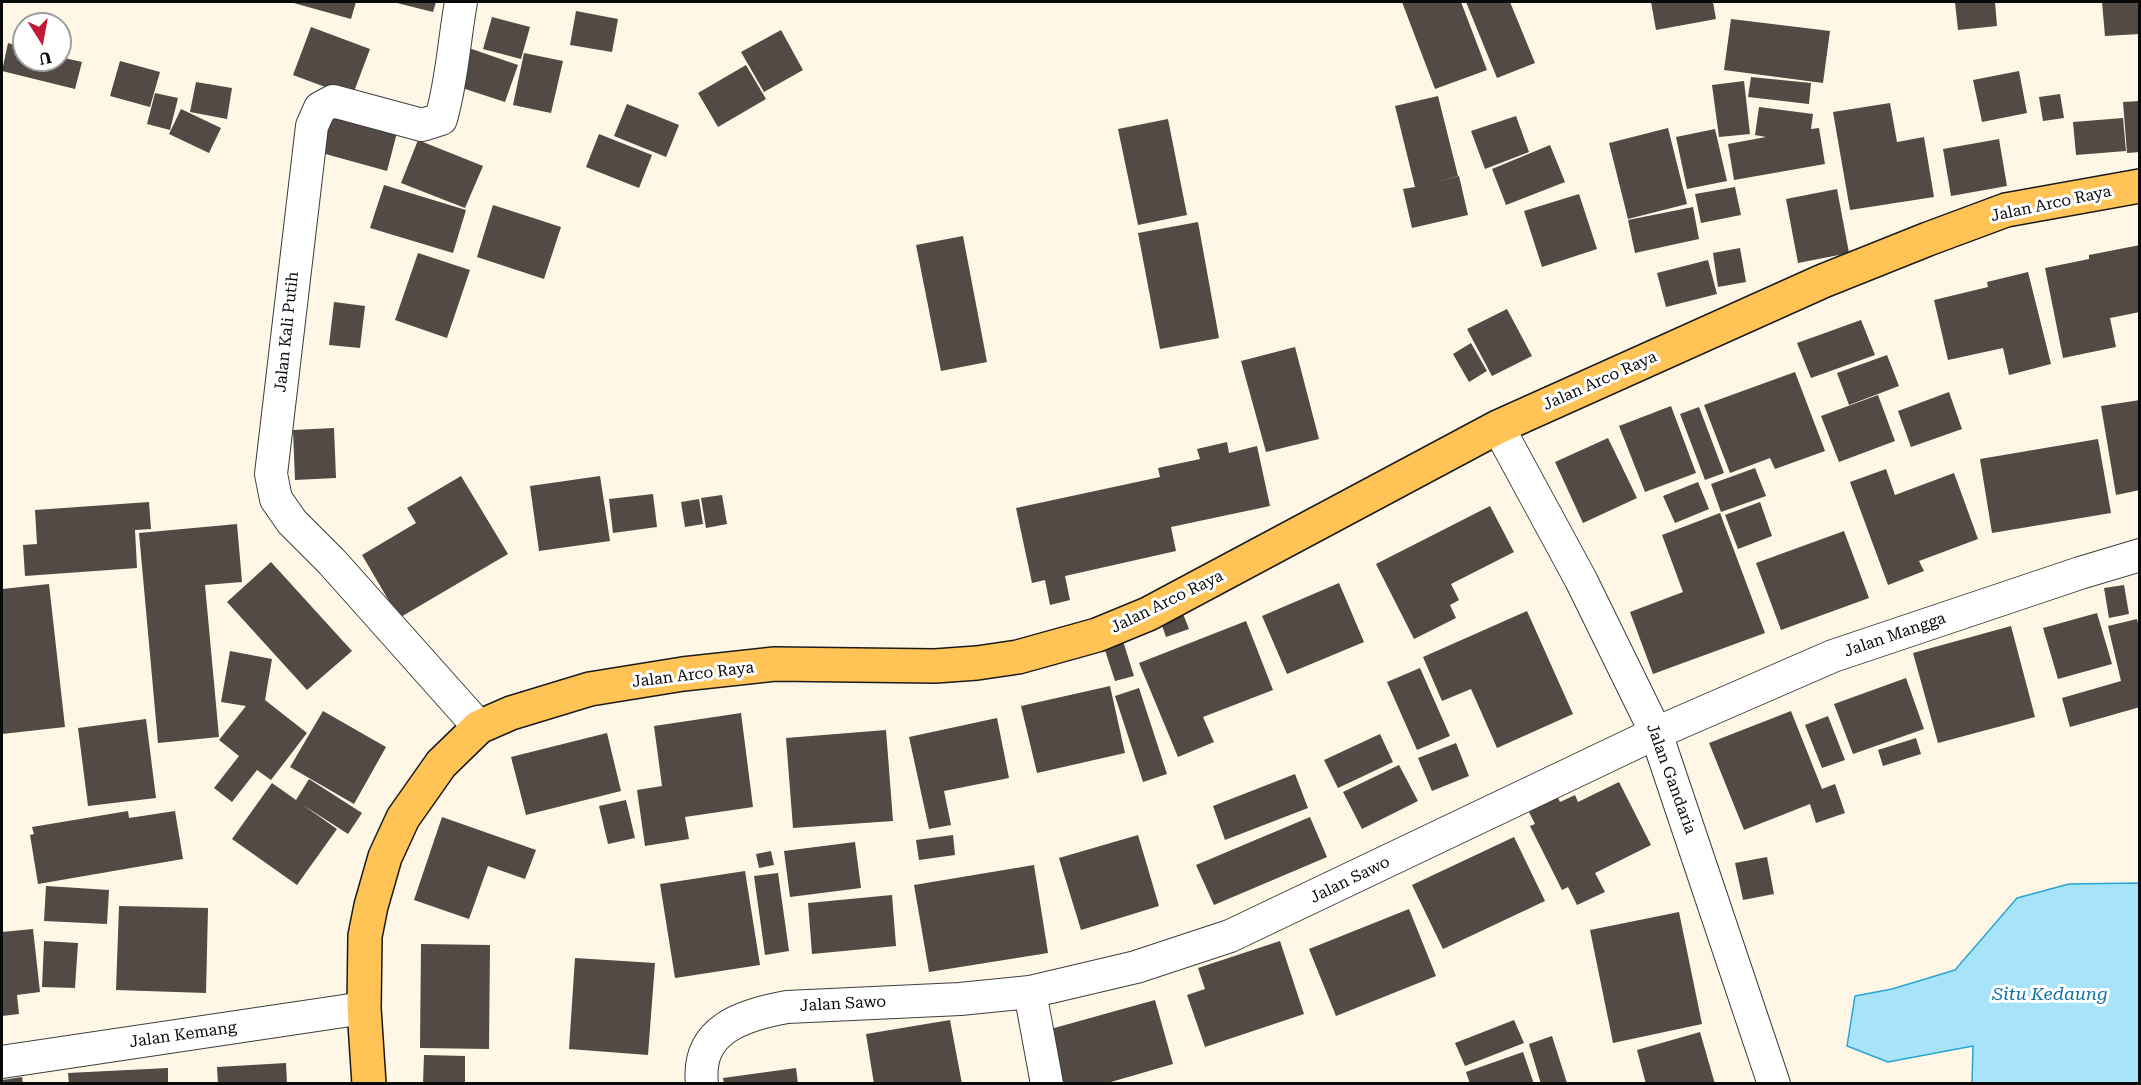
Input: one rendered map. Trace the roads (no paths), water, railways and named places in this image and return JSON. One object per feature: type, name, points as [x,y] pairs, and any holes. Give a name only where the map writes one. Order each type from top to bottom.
[{"type":"main road","name":"Jalan Arco Raya","points":[[369,1083],[364,1008],[365,936],[385,857],[403,818],[441,764],[479,727],[511,713],[590,689],[684,674],[775,664],[935,666],[977,663],[1018,657],[1062,645],[1123,625],[1148,614],[1498,427],[1823,281],[2006,210],[2139,186]]},
{"type":"street","name":"Jalan Kali Putih","points":[[461,2],[448,90],[441,119],[422,125],[333,101],[320,108],[312,126],[271,474],[276,499],[292,522],[332,562],[479,727]]},
{"type":"street","name":"Jalan Gandaria","points":[[1498,427],[1581,580],[1656,733],[1774,1083]]},
{"type":"street","name":"Jalan Mangga","points":[[1656,733],[1833,656],[2057,580],[2139,555]]},
{"type":"street","name":"Jalan Sawo","points":[[702,1083],[700,1069],[705,1048],[718,1033],[737,1021],[764,1011],[787,1007],[960,999],[1030,992],[1136,967],[1230,936],[1656,733]]},
{"type":"street","points":[[1030,992],[1047,1083]]},
{"type":"street","name":"Jalan Kemang","points":[[2,1062],[364,1008]]},
{"type":"water","name":"Situ Kedaung","points":[[2139,883],[2139,1083],[1972,1083],[1973,1046],[1888,1062],[1847,1046],[1855,996],[1892,989],[1955,970],[2017,898],[2069,884]]}]
